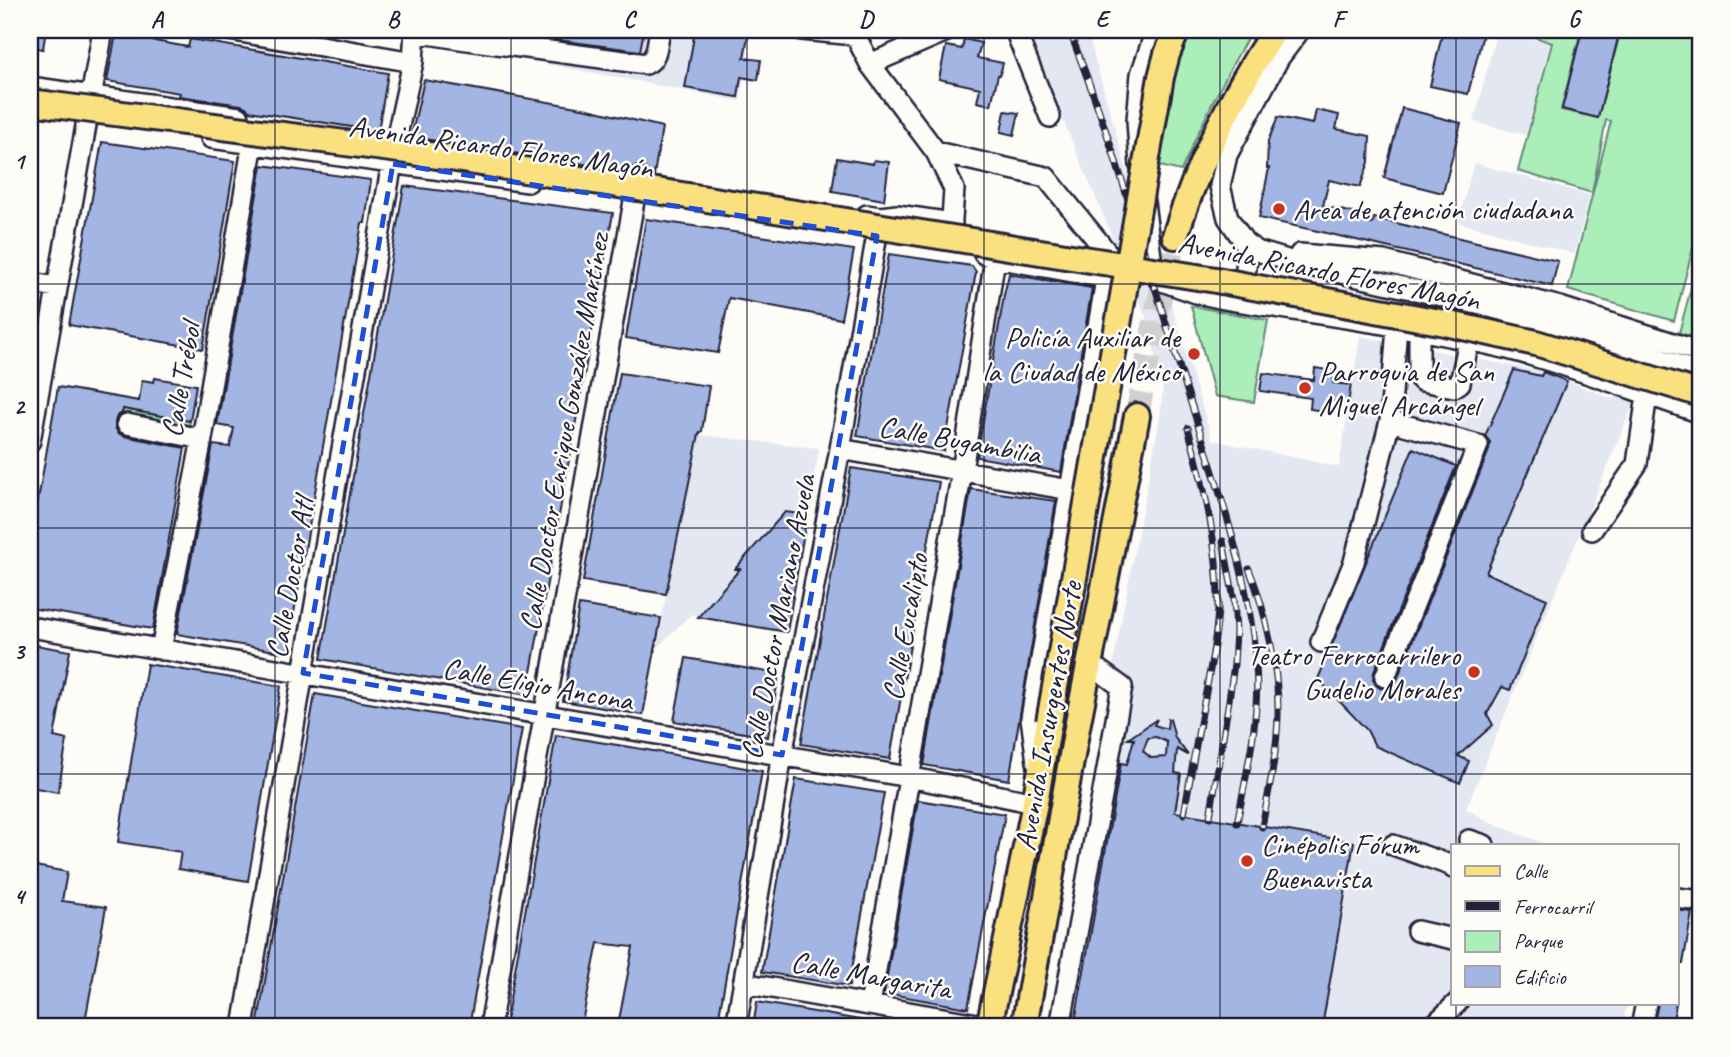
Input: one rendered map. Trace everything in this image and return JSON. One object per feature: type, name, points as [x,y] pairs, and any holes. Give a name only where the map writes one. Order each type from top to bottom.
[{"type":"main road","name":"Avenida Insurgentes Norte","points":[[989,1026],[1040,777],[1161,76],[1160,30]]},
{"type":"main road","points":[[1175,236],[1193,183],[1211,144],[1245,79],[1276,30]]},
{"type":"main road","name":"Avenida Ricardo Flores Magón","points":[[30,103],[399,150],[1216,280],[1536,343],[1701,394]]},
{"type":"main road","name":"Avenida Insurgentes Norte","points":[[1024,1027],[1089,663],[1137,416]]},
{"type":"street","points":[[30,441],[103,30]]},
{"type":"street","points":[[229,30],[413,62]]},
{"type":"street","points":[[415,31],[646,64],[654,59],[660,30]]},
{"type":"street","points":[[802,30],[855,32],[870,64],[936,152],[954,189],[954,241]]},
{"type":"street","points":[[870,64],[949,30]]},
{"type":"street","points":[[1015,30],[1050,117]]},
{"type":"street","name":"Avenida Insurgentes Norte","points":[[1160,30],[1140,75],[1137,120],[1137,144],[1152,265],[1159,280],[1224,299],[1397,326],[1511,350],[1701,413]]},
{"type":"street","name":"Avenida Ricardo Flores Magón","points":[[1300,30],[1279,58],[1227,155],[1220,186],[1228,218],[1251,247],[1301,264],[1476,304],[1587,325],[1701,373]]},
{"type":"street","name":"Calle Doctor Atl","points":[[243,1027],[303,673],[413,62],[415,31]]},
{"type":"street","name":"Avenida Ricardo Flores Magón","points":[[30,87],[397,140],[637,188]]},
{"type":"street","name":"Avenida Ricardo Flores Magón","points":[[30,112],[393,163],[637,188],[885,223],[954,241],[995,258],[1107,278]]},
{"type":"street","name":"Calle Trébol","points":[[161,650],[202,439],[257,120]]},
{"type":"street","name":"Avenida Insurgentes Norte","points":[[936,152],[1046,177],[1110,256],[1031,718],[1040,777]]},
{"type":"street","name":"Calle Doctor Enrique González Martínez","points":[[490,1027],[637,188]]},
{"type":"street","name":"Avenida Ricardo Flores Magón","points":[[885,223],[954,241]]},
{"type":"street","name":"Calle Doctor Mariano Azuela","points":[[736,1027],[782,755],[885,223]]},
{"type":"street","points":[[1224,299],[1239,289],[1251,247],[1384,261],[1560,307],[1587,325],[1701,352]]},
{"type":"street","name":"Calle Eucalipto","points":[[870,1005],[962,471],[995,258]]},
{"type":"street","points":[[1293,310],[1281,298],[1281,286],[1285,274],[1301,264]]},
{"type":"street","points":[[30,283],[57,287]]},
{"type":"street","points":[[1419,331],[1418,374],[1422,381],[1458,386],[1469,340],[1461,331],[1461,314],[1476,304]]},
{"type":"street","points":[[1321,642],[1354,562],[1390,421],[1397,326]]},
{"type":"street","points":[[1592,530],[1637,464],[1647,395]]},
{"type":"street","points":[[1385,677],[1478,445],[1390,421]]},
{"type":"street","points":[[127,424],[202,439]]},
{"type":"street","name":"Calle Bugambilia","points":[[840,449],[1070,490]]},
{"type":"street","name":"Calle Eligio Ancona","points":[[30,627],[909,777],[1035,803]]},
{"type":"street","points":[[1060,1027],[1122,687],[1089,663]]},
{"type":"street","points":[[1393,845],[1451,866]]},
{"type":"street","points":[[1678,898],[1701,901]]},
{"type":"street","points":[[1417,931],[1451,939]]},
{"type":"street","name":"Calle Margarita","points":[[743,983],[989,1026]]},
{"type":"street","points":[[1432,1027],[1456,1004]]},
{"type":"street","points":[[1641,1027],[1646,1004]]},
{"type":"highlighted area","points":[[393,164],[877,236],[782,755],[303,673]]},
{"type":"shaded area","points":[[429,30],[751,30],[740,101],[427,41]]},
{"type":"shaded area","points":[[1026,30],[1086,30],[1162,294],[1170,300],[1212,440],[1339,467],[1360,336],[1543,372],[1463,560],[1487,570],[1567,381],[1613,399],[1616,396],[1634,402],[1466,809],[1498,826],[1545,844],[1451,844],[1451,1004],[1627,1004],[1623,1027],[1049,1027],[1160,417],[1163,387],[1153,337],[1144,312]]},
{"type":"shaded area","points":[[1497,30],[1550,43],[1526,135],[1474,122]]},
{"type":"shaded area","points":[[1474,163],[1590,195],[1574,254],[1458,222]]},
{"type":"shaded area","points":[[699,435],[819,448],[807,515],[785,512],[698,617],[691,614],[655,650]]},
{"type":"green space","points":[[1169,30],[1252,30],[1214,99],[1181,171],[1152,164]]},
{"type":"green space","points":[[1537,30],[1581,30],[1561,110],[1598,118],[1621,30],[1701,30],[1701,217],[1674,321],[1568,290],[1611,121],[1606,120],[1592,193],[1518,171],[1552,43],[1535,37]]},
{"type":"green space","points":[[1701,254],[1701,339],[1679,333]]},
{"type":"green space","points":[[1191,306],[1268,320],[1254,402],[1215,396]]},
{"type":"green space","points":[[123,409],[190,421],[186,440],[119,430]]},
{"type":"building","points":[[30,30],[46,30],[43,49],[30,47]]},
{"type":"building","points":[[483,30],[644,30],[640,51]]},
{"type":"building","points":[[695,30],[749,30],[744,58],[761,60],[758,80],[741,77],[738,97],[685,88]]},
{"type":"building","points":[[1443,30],[1484,30],[1468,94],[1430,86]]},
{"type":"building","points":[[1582,30],[1620,30],[1598,118],[1562,109]]},
{"type":"building","points":[[116,34],[188,47],[190,39],[388,73],[378,131],[249,111],[241,105],[107,81]]},
{"type":"building","points":[[964,39],[981,43],[977,58],[1003,63],[991,105],[977,102],[980,88],[939,79],[946,46],[962,49]]},
{"type":"building","points":[[424,80],[588,109],[662,127],[654,175],[639,166],[628,171],[411,137]]},
{"type":"building","points":[[1402,108],[1461,123],[1443,193],[1384,178]]},
{"type":"building","points":[[1316,110],[1339,115],[1336,129],[1370,136],[1369,162],[1360,187],[1329,180],[1323,206],[1367,216],[1367,223],[1372,224],[1374,218],[1558,261],[1552,286],[1259,218],[1269,168],[1268,141],[1278,117],[1313,124]]},
{"type":"building","points":[[1005,111],[1019,113],[1014,135],[1001,132]]},
{"type":"building","points":[[102,142],[235,161],[203,349],[69,325]]},
{"type":"building","points":[[837,158],[873,164],[874,160],[889,162],[884,200],[832,191]]},
{"type":"building","points":[[262,165],[371,180],[287,653],[177,634],[213,445],[230,447],[234,428],[217,425]]},
{"type":"building","points":[[404,186],[613,213],[527,695],[321,659]]},
{"type":"building","points":[[646,219],[854,250],[841,319],[729,298],[718,353],[626,338]]},
{"type":"building","points":[[889,254],[972,266],[976,272],[944,451],[857,436]]},
{"type":"building","points":[[1009,274],[1092,288],[1061,472],[977,457]]},
{"type":"building","name":"Parroquia de San Miguel Arcángel","points":[[1315,368],[1335,371],[1333,383],[1351,385],[1348,404],[1330,401],[1329,412],[1310,409],[1311,398],[1260,391],[1263,373],[1314,380]]},
{"type":"building","points":[[1514,370],[1541,376],[1543,372],[1567,381],[1486,573],[1547,599],[1510,690],[1502,687],[1487,714],[1493,725],[1458,756],[1469,761],[1460,783],[1375,746],[1367,730],[1318,679],[1413,448],[1456,466],[1374,672],[1373,679],[1380,688],[1387,689],[1396,682],[1489,450],[1490,442],[1485,436]]},
{"type":"building","points":[[620,373],[709,386],[702,431],[699,434],[666,594],[583,581]]},
{"type":"building","points":[[155,378],[196,385],[190,421],[123,409],[115,422],[118,433],[124,436],[185,448],[153,629],[30,608],[30,545],[58,387],[139,401],[142,380],[154,382]]},
{"type":"building","points":[[851,468],[939,482],[890,759],[801,744]]},
{"type":"building","points":[[971,489],[1056,501],[1009,780],[924,765]]},
{"type":"building","points":[[785,512],[807,515],[787,632],[698,617],[740,569],[735,569]]},
{"type":"building","points":[[579,605],[661,618],[643,715],[563,701]]},
{"type":"building","points":[[30,644],[70,651],[54,737],[67,740],[58,792],[30,787]]},
{"type":"building","points":[[686,658],[779,674],[768,737],[674,721]]},
{"type":"building","points":[[147,664],[281,686],[248,881],[178,869],[181,852],[118,842]]},
{"type":"building","points":[[315,694],[522,729],[469,1027],[257,1027]]},
{"type":"building","points":[[1157,719],[1154,725],[1167,729],[1170,719],[1175,738],[1188,755],[1177,749],[1175,773],[1181,774],[1175,812],[1354,842],[1322,1027],[1074,1027],[1121,763],[1127,764],[1134,739],[1128,739]],"holes":[[[1156,737],[1167,742],[1166,757],[1151,758],[1143,751],[1148,738]]]},
{"type":"building","points":[[556,735],[762,771],[717,1027],[625,1027],[626,1022],[619,1020],[633,947],[598,943],[581,1027],[505,1027]]},
{"type":"building","points":[[796,779],[884,793],[849,986],[762,972]]},
{"type":"building","points":[[918,800],[1005,814],[968,1008],[884,993]]},
{"type":"building","points":[[30,865],[67,872],[62,901],[106,907],[84,1027],[30,1027]]},
{"type":"building","points":[[1678,910],[1692,912],[1683,964],[1678,964]]},
{"type":"building","points":[[757,1002],[866,1021],[865,1027],[753,1027]]},
{"type":"building","points":[[1658,1004],[1676,1004],[1672,1027],[1653,1027]]},
{"type":"tunnel","points":[[1137,416],[1158,305],[1175,236]]},
{"type":"railway","points":[[1069,30],[1129,202],[1228,520],[1246,592],[1257,685],[1252,744],[1237,823]]},
{"type":"railway","points":[[1184,814],[1218,607],[1213,539],[1188,428]]},
{"type":"railway","points":[[1210,817],[1229,700],[1236,631],[1234,599],[1223,541]]},
{"type":"railway","points":[[1249,569],[1270,641],[1278,698],[1276,744],[1262,827]]},
{"type":"place","name":"Area de atención ciudadana","points":[[1279,209]]},
{"type":"place","name":"Policía Auxiliar de la Ciudad de México","points":[[1194,354]]},
{"type":"place","name":"Parroquia de San Miguel Arcángel","points":[[1305,388]]},
{"type":"place","name":"Teatro Ferrocarrilero Gudelio Morales","points":[[1474,672]]},
{"type":"place","name":"Cinépolis Fórum Buenavista","points":[[1247,861]]}]
